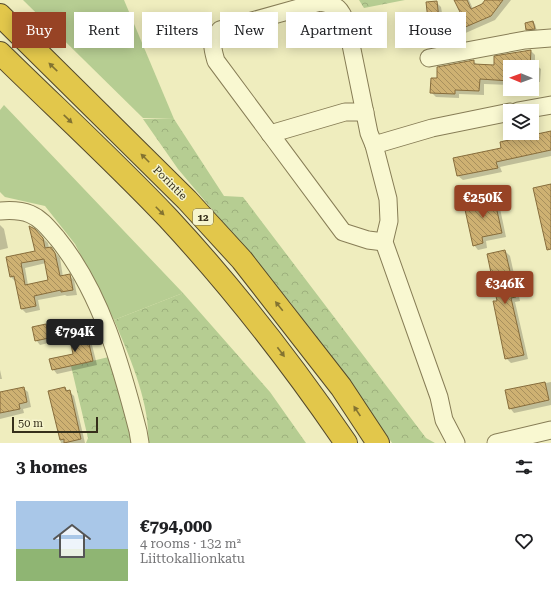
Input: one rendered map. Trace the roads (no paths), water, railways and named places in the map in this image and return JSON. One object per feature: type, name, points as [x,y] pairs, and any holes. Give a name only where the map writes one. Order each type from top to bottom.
[{"type":"highway","name":"Porintie","points":[[0,15],[187,200],[242,260],[341,387],[378,443]]},
{"type":"highway","name":"12","points":[[0,53],[168,218],[265,331],[346,443]]},
{"type":"street","points":[[384,242],[368,240],[343,232],[216,61],[212,46],[214,38],[220,30],[320,2],[332,4],[342,11],[347,25],[369,133],[374,145],[388,199],[389,221],[384,242],[439,397],[444,420],[456,443]]},
{"type":"street","points":[[429,58],[525,40],[551,38]]},
{"type":"street","points":[[539,107],[551,104]]},
{"type":"street","points":[[270,134],[345,112],[365,112]]},
{"type":"street","points":[[374,145],[432,128],[503,113]]},
{"type":"street","points":[[0,210],[15,210],[31,214],[45,223],[82,273],[118,359],[140,443]]},
{"type":"street","points":[[496,443],[551,430]]}]
